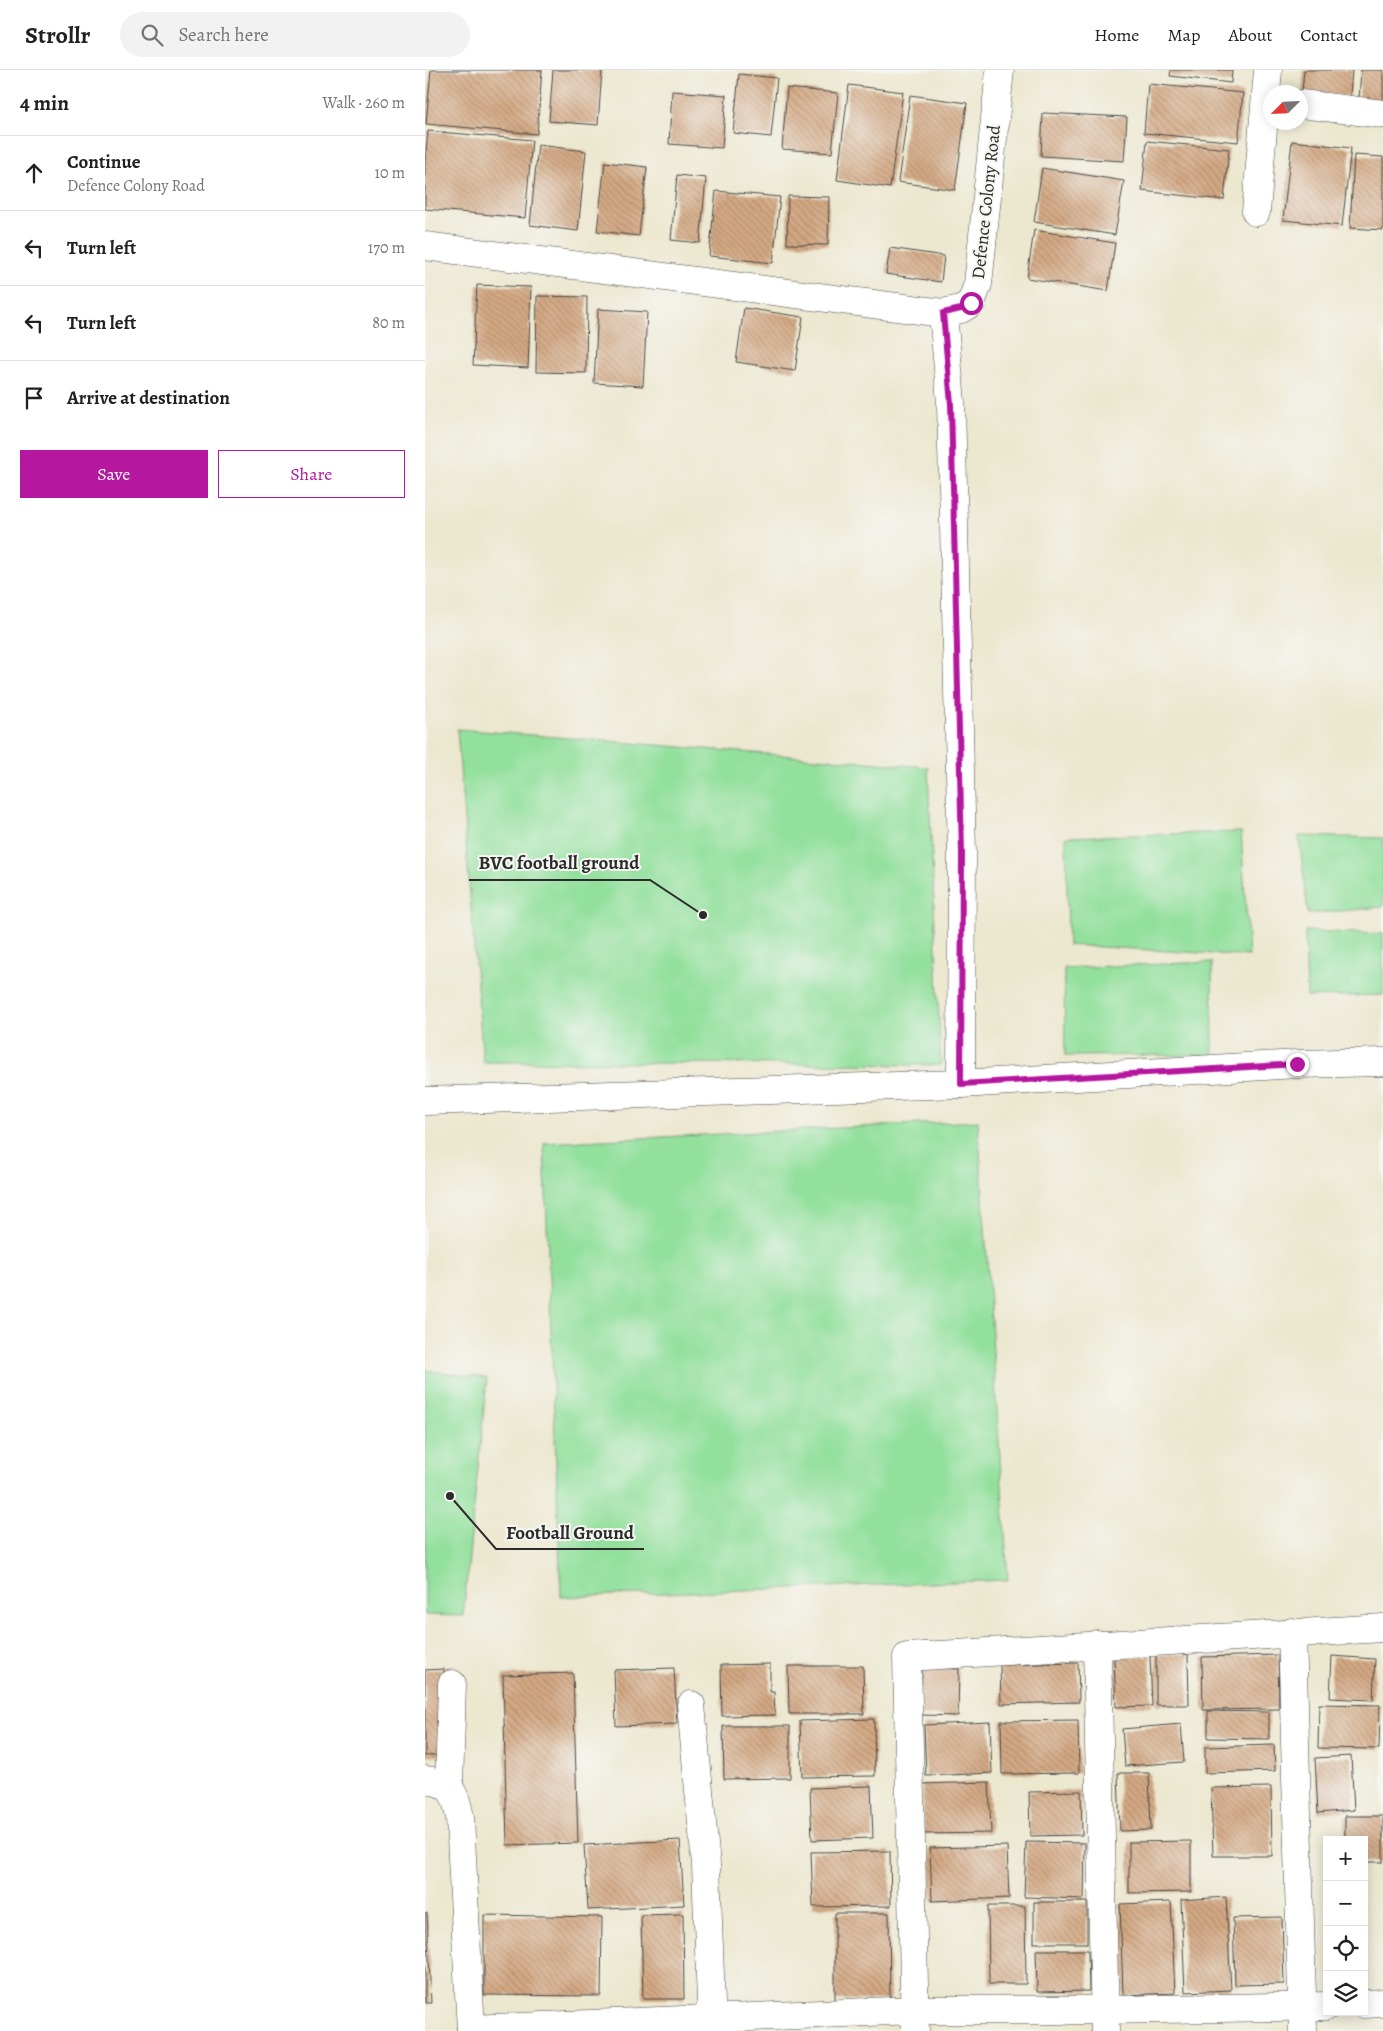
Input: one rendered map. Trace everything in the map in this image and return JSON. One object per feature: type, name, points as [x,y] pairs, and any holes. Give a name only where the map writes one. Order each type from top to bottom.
[{"type":"street","name":"Defence Colony Road","points":[[943,313],[961,309],[971,303],[977,284],[1000,70]]},
{"type":"street","points":[[1268,70],[1268,85]]},
{"type":"street","points":[[1308,105],[1383,114]]},
{"type":"street","points":[[1256,212],[1265,130]]},
{"type":"street","points":[[425,246],[943,313],[951,404],[962,853],[961,1084]]},
{"type":"street","points":[[425,1101],[961,1084],[1297,1064],[1383,1062]]},
{"type":"street","points":[[915,2020],[907,1657],[1383,1628]]},
{"type":"street","points":[[452,1684],[437,1783],[457,1800],[460,1818],[471,2030],[915,2020],[1104,2021],[1311,2015],[1293,1632]]},
{"type":"street","points":[[1097,1644],[1104,2021]]},
{"type":"street","points":[[691,1705],[706,1865],[712,2025]]},
{"type":"street","points":[[1368,2004],[1383,2003]]},
{"type":"green space","points":[[457,729],[928,767],[941,1065],[483,1062]]},
{"type":"green space","points":[[1241,832],[1249,956],[1068,945],[1066,837]]},
{"type":"green space","points":[[1299,836],[1383,838],[1383,907],[1308,914]]},
{"type":"green space","points":[[1305,931],[1383,934],[1383,995],[1307,997]]},
{"type":"green space","points":[[1212,962],[1213,1055],[1065,1056],[1064,968]]},
{"type":"green space","points":[[978,1121],[1008,1580],[561,1597],[544,1143]]},
{"type":"green space","points":[[425,1370],[487,1378],[463,1616],[425,1615]]},
{"type":"building","points":[[431,70],[542,70],[537,134],[426,124]]},
{"type":"building","points":[[553,70],[602,70],[598,125],[549,121]]},
{"type":"building","points":[[1171,70],[1232,70],[1231,83],[1170,76]]},
{"type":"building","points":[[1304,70],[1352,70],[1350,96],[1308,92],[1308,85],[1303,85]]},
{"type":"building","points":[[1361,70],[1383,70],[1383,101],[1359,99]]},
{"type":"building","points":[[739,74],[777,78],[771,137],[733,133]]},
{"type":"building","points":[[1148,84],[1243,93],[1238,142],[1144,133]]},
{"type":"building","points":[[849,85],[903,92],[890,188],[837,180]]},
{"type":"building","points":[[787,88],[838,93],[832,153],[782,149]]},
{"type":"building","points":[[672,91],[726,95],[722,148],[669,144]]},
{"type":"building","points":[[910,95],[967,103],[955,190],[898,182]]},
{"type":"building","points":[[1043,113],[1127,117],[1124,161],[1041,156]]},
{"type":"building","points":[[428,131],[532,140],[525,218],[425,209],[425,162]]},
{"type":"building","points":[[1147,141],[1229,149],[1224,200],[1142,191]]},
{"type":"building","points":[[1292,141],[1351,148],[1342,226],[1283,220]]},
{"type":"building","points":[[538,145],[586,151],[578,231],[530,225]]},
{"type":"building","points":[[1354,155],[1383,157],[1383,230],[1350,228]]},
{"type":"building","points":[[605,162],[647,167],[639,236],[597,231]]},
{"type":"building","points":[[1042,168],[1124,181],[1115,235],[1034,222]]},
{"type":"building","points":[[677,175],[706,178],[700,243],[671,240]]},
{"type":"building","points":[[716,191],[780,197],[773,263],[709,256]]},
{"type":"building","points":[[788,196],[829,197],[828,245],[787,244]]},
{"type":"building","points":[[1034,230],[1115,243],[1108,291],[1027,278]]},
{"type":"building","points":[[890,248],[944,256],[941,282],[886,274]]},
{"type":"building","points":[[477,285],[531,287],[528,368],[473,365]]},
{"type":"building","points":[[537,296],[587,297],[586,373],[536,372]]},
{"type":"building","points":[[744,308],[803,317],[795,371],[736,362]]},
{"type":"building","points":[[598,309],[647,312],[643,386],[594,383]]},
{"type":"building","points":[[1188,1654],[1189,1705],[1156,1705],[1156,1655]]},
{"type":"building","points":[[1278,1655],[1279,1709],[1203,1710],[1202,1657]]},
{"type":"building","points":[[1150,1656],[1152,1706],[1116,1707],[1114,1657]]},
{"type":"building","points":[[1332,1656],[1375,1659],[1373,1700],[1330,1698]]},
{"type":"building","points":[[1078,1663],[1079,1702],[1001,1704],[1000,1665]]},
{"type":"building","points":[[770,1664],[770,1692],[774,1692],[775,1715],[722,1716],[721,1665]]},
{"type":"building","points":[[788,1666],[863,1666],[864,1714],[789,1714]]},
{"type":"building","points":[[674,1668],[677,1724],[616,1726],[614,1670]]},
{"type":"building","points":[[922,1668],[959,1669],[958,1716],[921,1715]]},
{"type":"building","points":[[444,1669],[448,1755],[425,1756],[425,1670]]},
{"type":"building","points":[[573,1673],[578,1843],[507,1845],[503,1675]]},
{"type":"building","points":[[1319,1704],[1380,1705],[1379,1749],[1318,1748]]},
{"type":"building","points":[[1208,1711],[1269,1712],[1269,1739],[1208,1738]]},
{"type":"building","points":[[874,1719],[875,1776],[802,1777],[800,1721]]},
{"type":"building","points":[[1078,1720],[1079,1773],[1002,1774],[1001,1721]]},
{"type":"building","points":[[990,1722],[992,1773],[926,1776],[924,1725]]},
{"type":"building","points":[[1181,1724],[1184,1762],[1125,1766],[1122,1729]]},
{"type":"building","points":[[723,1726],[790,1726],[790,1778],[724,1779]]},
{"type":"building","points":[[1274,1745],[1275,1771],[1205,1773],[1205,1747]]},
{"type":"building","points":[[1351,1756],[1354,1810],[1318,1813],[1315,1758]]},
{"type":"building","points":[[1118,1773],[1149,1773],[1151,1830],[1120,1831]]},
{"type":"building","points":[[989,1782],[991,1833],[924,1834],[922,1784]]},
{"type":"building","points":[[871,1786],[873,1838],[812,1840],[810,1788]]},
{"type":"building","points":[[1271,1787],[1272,1856],[1213,1856],[1211,1788]]},
{"type":"building","points":[[1081,1791],[1082,1835],[1030,1836],[1029,1792]]},
{"type":"building","points":[[1345,1816],[1383,1816],[1383,1862],[1368,1862],[1368,1836],[1345,1836]]},
{"type":"building","points":[[680,1840],[684,1905],[588,1910],[584,1845]]},
{"type":"building","points":[[1191,1841],[1191,1892],[1129,1893],[1129,1842]]},
{"type":"building","points":[[1026,1842],[1085,1843],[1084,1899],[1024,1897]]},
{"type":"building","points":[[1007,1846],[1009,1898],[932,1901],[930,1848]]},
{"type":"building","points":[[890,1851],[891,1906],[813,1907],[811,1852]]},
{"type":"building","points":[[1226,1897],[1231,1990],[1185,1992],[1181,1900]]},
{"type":"building","points":[[1034,1902],[1087,1902],[1087,1943],[1034,1943]]},
{"type":"building","points":[[1171,1902],[1175,1993],[1123,1995],[1120,1904]]},
{"type":"building","points":[[988,1906],[1025,1906],[1026,1984],[989,1984]]},
{"type":"building","points":[[427,1913],[431,2003],[425,2003],[425,1914]]},
{"type":"building","points":[[835,1913],[889,1913],[890,2000],[835,2000]]},
{"type":"building","points":[[683,1914],[684,1999],[643,1999],[641,1915]]},
{"type":"building","points":[[484,1915],[602,1917],[601,1996],[484,1995]]},
{"type":"building","points":[[1282,1917],[1284,1984],[1235,1985],[1233,1918]]},
{"type":"building","points":[[1036,1950],[1088,1950],[1089,1991],[1037,1992]]},
{"type":"place","name":"BVC football ground","points":[[703,915]]},
{"type":"place","name":"Football Ground","points":[[450,1496]]},
{"type":"route","points":[[971,303],[961,309],[943,313],[951,404],[962,853],[961,1084],[1297,1064]]}]
